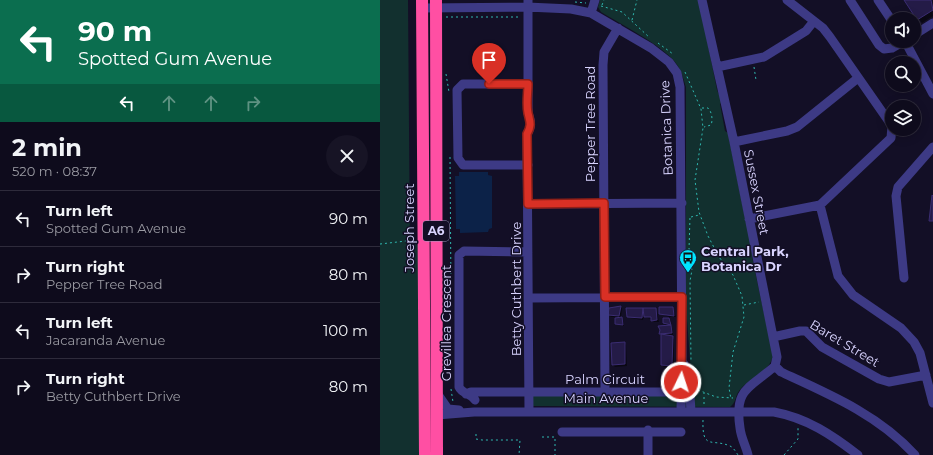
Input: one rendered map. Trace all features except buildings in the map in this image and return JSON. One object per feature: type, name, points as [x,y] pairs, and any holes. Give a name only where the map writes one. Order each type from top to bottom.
[{"type":"highway","name":"Joseph Street","points":[[422,4],[425,455]]},
{"type":"highway","name":"Joseph Street","points":[[436,4],[437,455]]},
{"type":"street","name":"Sussex Street","points":[[702,0],[734,142],[766,300],[777,357],[775,366]]},
{"type":"street","points":[[749,219],[820,205],[891,138],[892,126],[830,37],[814,21],[787,0]]},
{"type":"street","points":[[850,0],[879,45],[884,49],[892,48]]},
{"type":"street","points":[[878,0],[886,12]]},
{"type":"street","points":[[593,14],[598,3]]},
{"type":"street","name":"Botanica Drive","points":[[422,4],[528,4],[570,9],[593,14],[662,56],[677,73],[680,87],[682,297],[691,411]]},
{"type":"street","name":"Betty Cuthbert Drive","points":[[528,4],[528,113],[531,121],[531,128],[527,134],[529,412]]},
{"type":"street","points":[[717,67],[753,61],[764,57],[806,31],[814,21]]},
{"type":"street","points":[[921,30],[931,24],[933,34]]},
{"type":"street","name":"Pepper Tree Road","points":[[605,393],[604,52],[618,28]]},
{"type":"street","points":[[908,48],[933,94]]},
{"type":"street","points":[[734,142],[787,131],[797,127],[858,78]]},
{"type":"street","points":[[528,84],[464,84],[457,90],[458,158],[463,165],[528,164]]},
{"type":"street","points":[[904,278],[896,196],[898,187],[933,147]]},
{"type":"street","points":[[528,204],[682,203]]},
{"type":"street","points":[[820,205],[838,276],[853,295],[906,332],[920,353],[933,403]]},
{"type":"street","name":"Grevillea Crescent","points":[[528,252],[464,251],[459,255],[458,387],[466,394],[471,392],[529,392]]},
{"type":"street","points":[[529,298],[682,297]]},
{"type":"street","name":"Baret Street","points":[[773,336],[806,331],[822,347],[880,379],[889,382],[926,374]]},
{"type":"street","name":"Botanica Drive","points":[[681,411],[680,392],[687,362]]},
{"type":"street","points":[[748,455],[740,428],[739,412],[735,399],[775,366],[781,372],[846,402],[904,442],[915,455]]},
{"type":"street","name":"Palm Circuit","points":[[529,392],[690,393]]},
{"type":"street","points":[[437,393],[448,409],[458,411]]},
{"type":"street","points":[[475,400],[483,393]]},
{"type":"street","points":[[466,394],[471,395],[475,400],[474,412]]},
{"type":"street","name":"Main Avenue","points":[[437,415],[458,411],[774,412],[801,418],[828,433],[858,455]]},
{"type":"street","points":[[648,431],[648,455]]},
{"type":"street","points":[[562,432],[681,432]]},
{"type":"path","points":[[593,14],[598,3],[604,0]]},
{"type":"path","points":[[632,21],[637,0]]},
{"type":"path","points":[[598,3],[622,12],[647,35],[676,58]]},
{"type":"path","points":[[443,18],[527,17]]},
{"type":"path","points":[[753,61],[756,80]]},
{"type":"path","points":[[683,68],[701,109],[703,128],[695,180],[700,215],[708,236],[739,286],[744,305],[744,318],[734,352],[729,388],[735,399]]},
{"type":"path","points":[[446,73],[450,97]]},
{"type":"path","points":[[701,109],[708,108],[711,111],[711,126],[703,128]]},
{"type":"path","points":[[450,152],[451,298]]},
{"type":"path","points":[[688,255],[690,247],[690,217],[700,215]]},
{"type":"path","points":[[687,362],[690,281],[692,270],[688,260]]},
{"type":"path","points":[[744,305],[766,300]]},
{"type":"path","points":[[689,382],[694,388],[704,393],[716,397],[735,399]]},
{"type":"path","points":[[451,388],[458,411]]},
{"type":"path","points":[[704,393],[704,436],[708,441],[730,446],[738,455]]},
{"type":"path","points":[[784,455],[798,439],[797,429],[801,418]]},
{"type":"path","points":[[476,434],[476,439],[482,440],[520,440],[519,455]]},
{"type":"path","points":[[542,437],[555,437],[555,455]]},
{"type":"green space","points":[[380,0],[408,0],[410,254],[415,244],[419,246],[422,455],[380,455]]},
{"type":"green space","points":[[600,0],[699,0],[717,90],[722,101],[720,104],[725,131],[728,133],[746,223],[748,226],[753,262],[773,355],[764,371],[743,386],[730,407],[533,406],[533,396],[694,394],[696,383],[691,373],[686,306],[686,87],[682,74],[675,62],[651,42],[601,12],[598,7]]},
{"type":"water","points":[[459,172],[488,172],[488,175],[492,176],[492,228],[489,229],[488,232],[460,233],[460,229],[456,229],[455,176],[459,176]]},
{"type":"place","name":"Central Park, Botanica Dr","points":[[688,273]]},
{"type":"route","points":[[489,84],[528,84],[528,113],[531,121],[531,128],[527,134],[528,204],[604,203],[605,297],[682,297],[681,382]]}]
